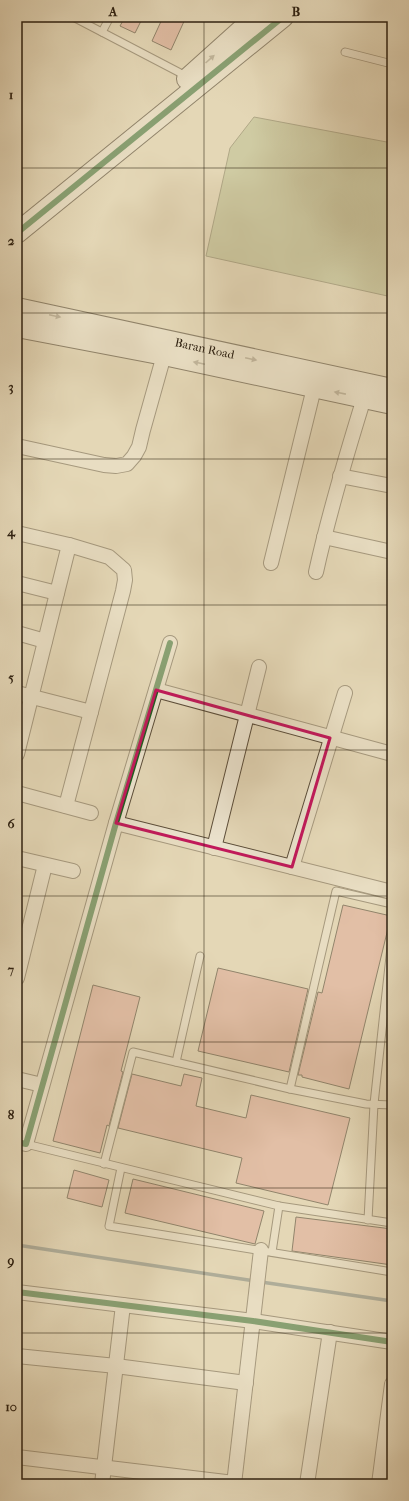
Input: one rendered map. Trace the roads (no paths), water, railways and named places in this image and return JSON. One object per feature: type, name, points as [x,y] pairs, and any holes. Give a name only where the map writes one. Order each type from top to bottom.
[{"type":"main road","points":[[17,233],[196,80],[256,17]]},
{"type":"main road","points":[[17,216],[196,80],[284,17]]},
{"type":"main road","name":"Baran Road","points":[[17,308],[392,389]]},
{"type":"main road","name":"Baran Road","points":[[17,326],[164,355],[392,404]]},
{"type":"street","points":[[17,446],[104,465],[116,466],[127,464],[139,448],[164,355]]},
{"type":"street","points":[[271,563],[314,388]]},
{"type":"street","points":[[316,572],[340,476],[364,398]]},
{"type":"street","points":[[340,476],[392,486]]},
{"type":"street","points":[[17,533],[69,545],[109,557],[124,570],[125,580],[123,591],[66,806]]},
{"type":"street","points":[[324,537],[392,552]]},
{"type":"street","points":[[18,746],[69,545]]},
{"type":"street","points":[[17,583],[57,593]]},
{"type":"street","points":[[17,633],[45,640]]},
{"type":"street","points":[[21,1143],[42,1085],[116,823],[170,643]]},
{"type":"street","points":[[214,848],[259,668]]},
{"type":"street","points":[[156,690],[392,754]]},
{"type":"street","points":[[17,693],[91,712]]},
{"type":"street","points":[[292,867],[330,738],[345,693]]},
{"type":"street","points":[[17,793],[91,813]]},
{"type":"street","points":[[116,823],[392,892]]},
{"type":"street","points":[[17,858],[73,871]]},
{"type":"street","points":[[17,978],[45,864]]},
{"type":"street","points":[[17,1079],[42,1085]]},
{"type":"street","points":[[17,1457],[234,1483],[259,1268],[266,1251]]},
{"type":"street","points":[[17,1292],[253,1321],[392,1342]]},
{"type":"street","points":[[102,1484],[123,1305]]},
{"type":"street","points":[[307,1484],[330,1332]]},
{"type":"street","points":[[17,1356],[116,1366],[246,1383]]},
{"type":"street","points":[[378,1484],[388,1447],[392,1384]]},
{"type":"lane","points":[[72,17],[196,80]]},
{"type":"lane","points":[[102,32],[110,17]]},
{"type":"lane","points":[[345,52],[392,64]]},
{"type":"lane","points":[[290,1089],[336,891],[392,904]]},
{"type":"lane","points":[[368,1220],[374,1104],[392,938]]},
{"type":"lane","points":[[176,1062],[200,956]]},
{"type":"lane","points":[[104,1164],[133,1052],[290,1089],[366,1104],[392,1105]]},
{"type":"lane","points":[[21,1143],[279,1206],[392,1223]]},
{"type":"lane","points":[[121,1168],[110,1226],[392,1272]]},
{"type":"lane","points":[[266,1251],[279,1206]]},
{"type":"waterway","points":[[17,1245],[255,1281]]},
{"type":"waterway","points":[[261,1282],[392,1301]]}]
